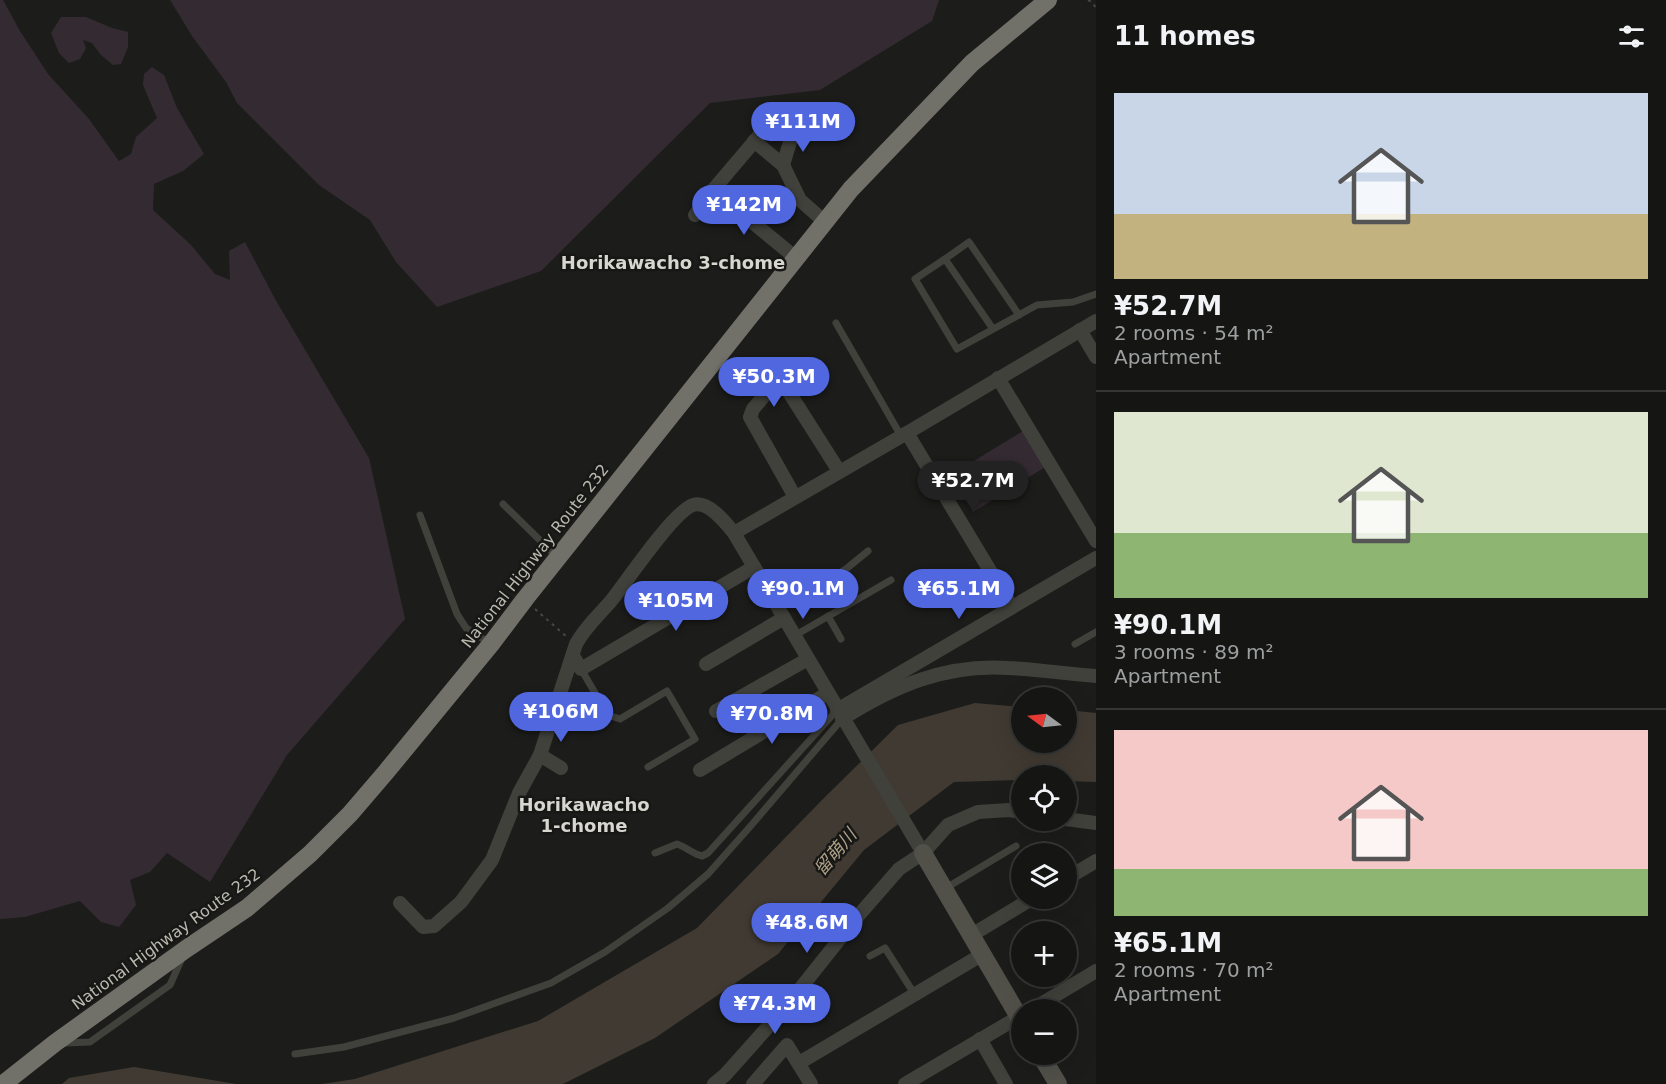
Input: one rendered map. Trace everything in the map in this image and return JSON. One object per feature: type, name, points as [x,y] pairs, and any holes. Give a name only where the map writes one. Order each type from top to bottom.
[{"type":"highway","name":"National Highway Route 232","points":[[3,1084],[55,1043],[247,908],[310,854],[350,814],[490,644],[851,189],[972,63],[1048,0]]},
{"type":"street","points":[[694,215],[775,117]]},
{"type":"street","points":[[783,165],[796,130]]},
{"type":"street","points":[[754,141],[783,165],[800,200],[825,222]]},
{"type":"street","points":[[713,190],[796,258]]},
{"type":"street","points":[[734,532],[1096,321]]},
{"type":"street","points":[[1080,330],[1096,357]]},
{"type":"street","points":[[998,378],[1096,541]]},
{"type":"street","points":[[795,497],[750,417],[753,409],[774,384],[784,386],[839,471]]},
{"type":"street","points":[[904,434],[1012,607]]},
{"type":"street","points":[[400,903],[423,927],[434,926],[460,902],[492,860],[519,793],[540,755],[582,633],[677,518],[693,505],[701,505],[718,514],[734,532],[970,936],[1012,999]]},
{"type":"street","points":[[841,717],[1012,607],[1096,558]]},
{"type":"street","points":[[575,650],[581,669],[754,567]]},
{"type":"street","points":[[705,664],[781,613]]},
{"type":"street","points":[[716,711],[808,659]]},
{"type":"street","points":[[841,717],[891,691],[933,675],[982,668],[1008,668],[1096,676]]},
{"type":"street","points":[[700,770],[828,693]]},
{"type":"street","points":[[540,755],[561,768]]},
{"type":"street","points":[[714,1084],[725,1075],[784,1009],[858,916],[899,869],[948,825],[978,812],[1011,810]]},
{"type":"street","points":[[1077,820],[1096,823]]},
{"type":"street","points":[[1077,872],[1096,861]]},
{"type":"street","points":[[970,936],[1015,909]]},
{"type":"street","points":[[798,1063],[983,954]]},
{"type":"street","points":[[1051,999],[1096,971]]},
{"type":"street","points":[[905,1084],[1011,1022]]},
{"type":"street","points":[[980,1039],[1006,1084]]},
{"type":"street","points":[[753,1084],[787,1045],[811,1084]]},
{"type":"street","points":[[1047,1065],[1058,1084]]},
{"type":"lane","points":[[1019,315],[969,242],[915,279],[957,349],[1019,315],[1036,305],[1073,302],[1096,294]]},
{"type":"lane","points":[[945,259],[993,329]]},
{"type":"lane","points":[[836,323],[904,434]]},
{"type":"lane","points":[[503,504],[558,558]]},
{"type":"lane","points":[[420,515],[457,614],[466,628],[490,644]]},
{"type":"lane","points":[[781,613],[846,569],[868,551]]},
{"type":"lane","points":[[794,636],[891,580]]},
{"type":"lane","points":[[828,616],[841,639]]},
{"type":"lane","points":[[1074,644],[1096,632]]},
{"type":"lane","points":[[581,669],[608,716],[620,719],[667,690],[694,739],[648,767]]},
{"type":"lane","points":[[655,854],[677,844],[697,855],[702,856],[708,853],[841,717]]},
{"type":"lane","points":[[295,1054],[344,1047],[454,1018],[550,983],[605,952],[668,908],[708,874],[841,717]]},
{"type":"lane","points":[[944,890],[1011,849]]},
{"type":"lane","points":[[870,956],[885,948],[915,995]]},
{"type":"path","points":[[1088,0],[1096,8]]},
{"type":"path","points":[[525,599],[560,632],[575,650]]},
{"type":"shaded area","points":[[0,0],[3,0],[48,74],[89,119],[119,161],[131,154],[136,137],[157,118],[143,85],[144,74],[152,67],[164,75],[177,108],[204,154],[183,171],[154,184],[153,210],[191,245],[215,274],[230,280],[229,251],[245,242],[275,299],[369,458],[405,619],[287,755],[210,882],[167,853],[150,872],[130,880],[136,905],[119,927],[101,922],[80,901],[25,917],[0,919]]},
{"type":"shaded area","points":[[170,0],[939,0],[932,21],[820,90],[710,103],[541,271],[437,307],[396,262],[370,220],[319,185],[237,103],[226,82],[192,36]]},
{"type":"shaded area","points":[[61,17],[86,17],[128,32],[128,47],[121,64],[113,65],[92,43],[83,40],[86,48],[80,59],[69,63],[59,53],[51,33]]},
{"type":"shaded area","points":[[1023,431],[1045,467],[973,512],[951,475]]},
{"type":"water","name":"留萌川","points":[[975,703],[1011,706],[1011,753],[1077,753],[1077,711],[1096,713],[1096,782],[1077,781],[1077,765],[1011,765],[1011,780],[954,782],[864,850],[778,954],[655,1038],[563,1084],[322,1084],[355,1079],[538,1021],[697,928],[898,725]]},
{"type":"water","points":[[134,1067],[236,1084],[62,1084],[69,1078]]},
{"type":"district","name":"Horikawacho 3-chome","points":[[673,262]]},
{"type":"district","name":"Horikawacho 1-chome","points":[[584,814]]}]
